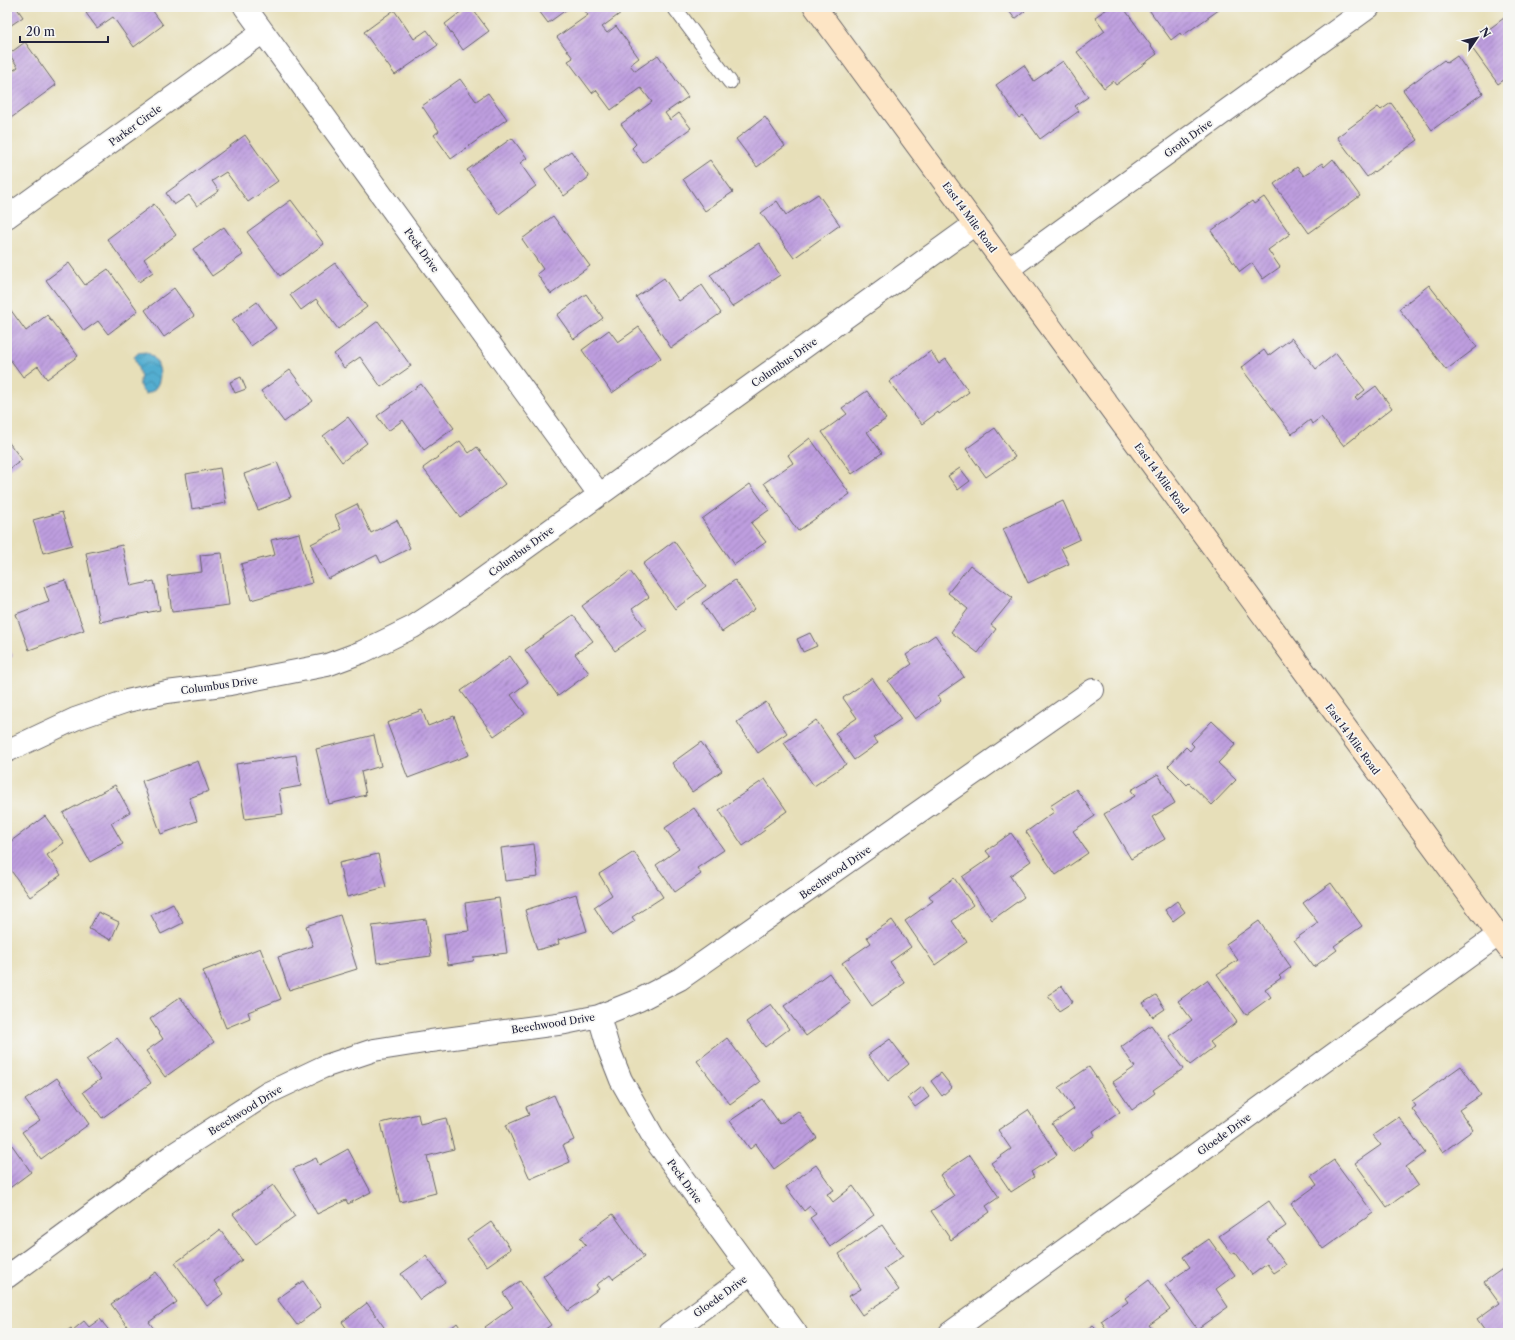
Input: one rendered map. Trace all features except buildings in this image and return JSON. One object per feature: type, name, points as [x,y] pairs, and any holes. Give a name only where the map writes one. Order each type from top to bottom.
[{"type":"main road","name":"East 14 Mile Road","points":[[815,7],[1503,942]]},
{"type":"street","name":"Peck Drive","points":[[245,7],[599,494]]},
{"type":"street","name":"Groth Drive","points":[[1008,269],[1369,7]]},
{"type":"street","name":"Parker Circle","points":[[7,217],[263,32]]},
{"type":"street","name":"Columbus Drive","points":[[7,751],[75,719],[127,701],[167,692],[230,684],[327,665],[362,652],[413,628],[975,224]]},
{"type":"street","name":"Beechwood Drive","points":[[7,1277],[174,1154],[268,1093],[323,1067],[374,1050],[565,1023],[599,1016],[639,1000],[680,979],[1093,690]]},
{"type":"street","name":"Gloede Drive","points":[[950,1333],[1503,942]]},
{"type":"street","name":"Peck Drive","points":[[599,1016],[608,1047],[621,1080],[655,1140],[796,1333]]},
{"type":"street","name":"Gloede Drive","points":[[669,1333],[751,1273]]},
{"type":"lane","points":[[674,7],[730,82]]},
{"type":"water","points":[[146,352],[156,361],[160,374],[157,386],[146,394],[140,386],[141,376],[134,357],[138,353]]}]
